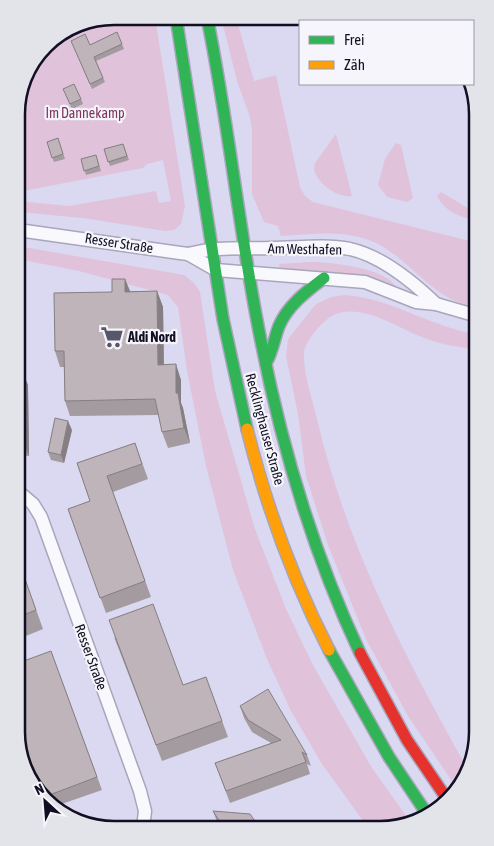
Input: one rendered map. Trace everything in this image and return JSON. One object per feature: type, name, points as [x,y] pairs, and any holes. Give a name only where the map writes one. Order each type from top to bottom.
[{"type":"main road","name":"Recklinghauser Straße","points":[[177,25],[224,320],[245,419],[258,467],[291,567],[313,620],[346,685],[378,741],[424,809]]},
{"type":"main road","name":"Recklinghauser Straße","points":[[209,25],[219,80],[248,274],[284,441],[305,515],[343,620],[382,699],[444,794]]},
{"type":"main road","points":[[266,363],[275,348],[280,325],[293,303],[324,278]]},
{"type":"street","name":"Resser Straße","points":[[25,231],[188,254],[216,270]]},
{"type":"street","name":"Am Westhafen","points":[[188,254],[213,248],[325,247],[351,249],[385,264],[421,289],[436,304]]},
{"type":"street","name":"Am Westhafen","points":[[216,270],[365,282],[416,302],[436,304],[469,314]]},
{"type":"street","name":"Resser Straße","points":[[25,496],[34,504],[46,531],[140,792],[145,811],[144,821]]},
{"type":"green space","name":"Im Dannekamp","points":[[108,25],[156,25],[185,206],[181,224],[174,230],[165,231],[83,218],[25,213],[25,202],[69,206],[156,191],[159,203],[171,201],[163,160],[147,164],[143,168],[25,191],[25,114],[27,96],[37,69],[47,55],[64,40],[85,30]]},
{"type":"green space","points":[[223,25],[238,25],[254,81],[276,75],[300,187],[305,196],[313,202],[469,241],[469,306],[459,303],[434,288],[401,259],[376,243],[353,236],[329,233],[281,236],[278,226],[264,222],[252,194],[252,129],[250,117],[237,81]]},
{"type":"green space","points":[[336,134],[352,196],[340,195],[329,189],[316,175],[314,170],[315,163]]},
{"type":"green space","points":[[396,143],[401,145],[413,198],[407,202],[387,197],[378,185],[385,159]]},
{"type":"green space","points":[[441,192],[469,209],[469,219],[457,215],[448,209],[437,196]]},
{"type":"green space","points":[[25,247],[184,275],[194,283],[200,292],[215,391],[255,529],[286,609],[314,667],[372,768],[407,817],[386,821],[363,821],[322,764],[291,711],[267,659],[233,570],[206,466],[187,371],[178,307],[168,295],[79,271],[25,260]]},
{"type":"green space","points":[[311,262],[357,267],[381,275],[390,280],[396,287],[351,274],[280,271],[279,264]]},
{"type":"green space","points":[[344,295],[376,301],[441,325],[469,333],[469,348],[451,346],[416,335],[369,315],[345,312],[334,315],[320,326],[311,337],[304,352],[308,386],[329,465],[361,555],[400,642],[464,762],[453,783],[408,716],[366,639],[328,545],[306,476],[298,414],[286,356],[288,339],[316,304],[331,297]]},
{"type":"building","points":[[117,32],[122,44],[94,57],[103,78],[90,84],[71,41],[85,34],[90,45]]},
{"type":"building","points":[[74,84],[81,99],[70,104],[63,89]]},
{"type":"building","points":[[58,138],[63,154],[52,158],[47,142]]},
{"type":"building","points":[[123,144],[127,156],[108,162],[104,149]]},
{"type":"building","points":[[96,155],[99,166],[84,171],[81,159]]},
{"type":"building","points":[[112,279],[125,279],[125,292],[157,291],[158,365],[176,364],[176,393],[178,393],[184,428],[162,432],[155,399],[65,401],[64,351],[55,351],[54,293],[112,292]]},
{"type":"building","points":[[55,418],[68,421],[61,455],[48,452]]},
{"type":"building","points":[[135,443],[142,464],[107,476],[145,581],[100,598],[68,509],[90,501],[77,463]]},
{"type":"building","points":[[25,579],[36,610],[25,614]]},
{"type":"building","points":[[153,604],[183,685],[206,677],[222,721],[156,745],[109,620]]},
{"type":"building","points":[[51,651],[97,777],[70,787],[70,776],[37,776],[28,755],[25,732],[25,661]]},
{"type":"building","points":[[268,689],[307,755],[302,752],[306,762],[226,791],[215,763],[281,740],[248,720],[240,706]]},
{"type":"building","points":[[213,811],[250,814],[255,821],[219,821]]},
{"type":"traffic: fast","points":[[177,25],[223,319],[247,429]]},
{"type":"traffic: fast","points":[[209,25],[222,98],[246,260],[269,381],[289,460],[314,539],[343,615],[360,653]]},
{"type":"traffic: fast","points":[[266,363],[279,326],[287,311],[298,299],[324,278]]},
{"type":"traffic: fast","points":[[329,650],[389,757],[424,809]]},
{"type":"traffic: slow","points":[[247,429],[263,486],[292,569],[329,650]]},
{"type":"traffic: jam","points":[[360,653],[407,740],[444,794]]},
{"type":"place","name":"Aldi Nord","points":[[112,337]]}]
